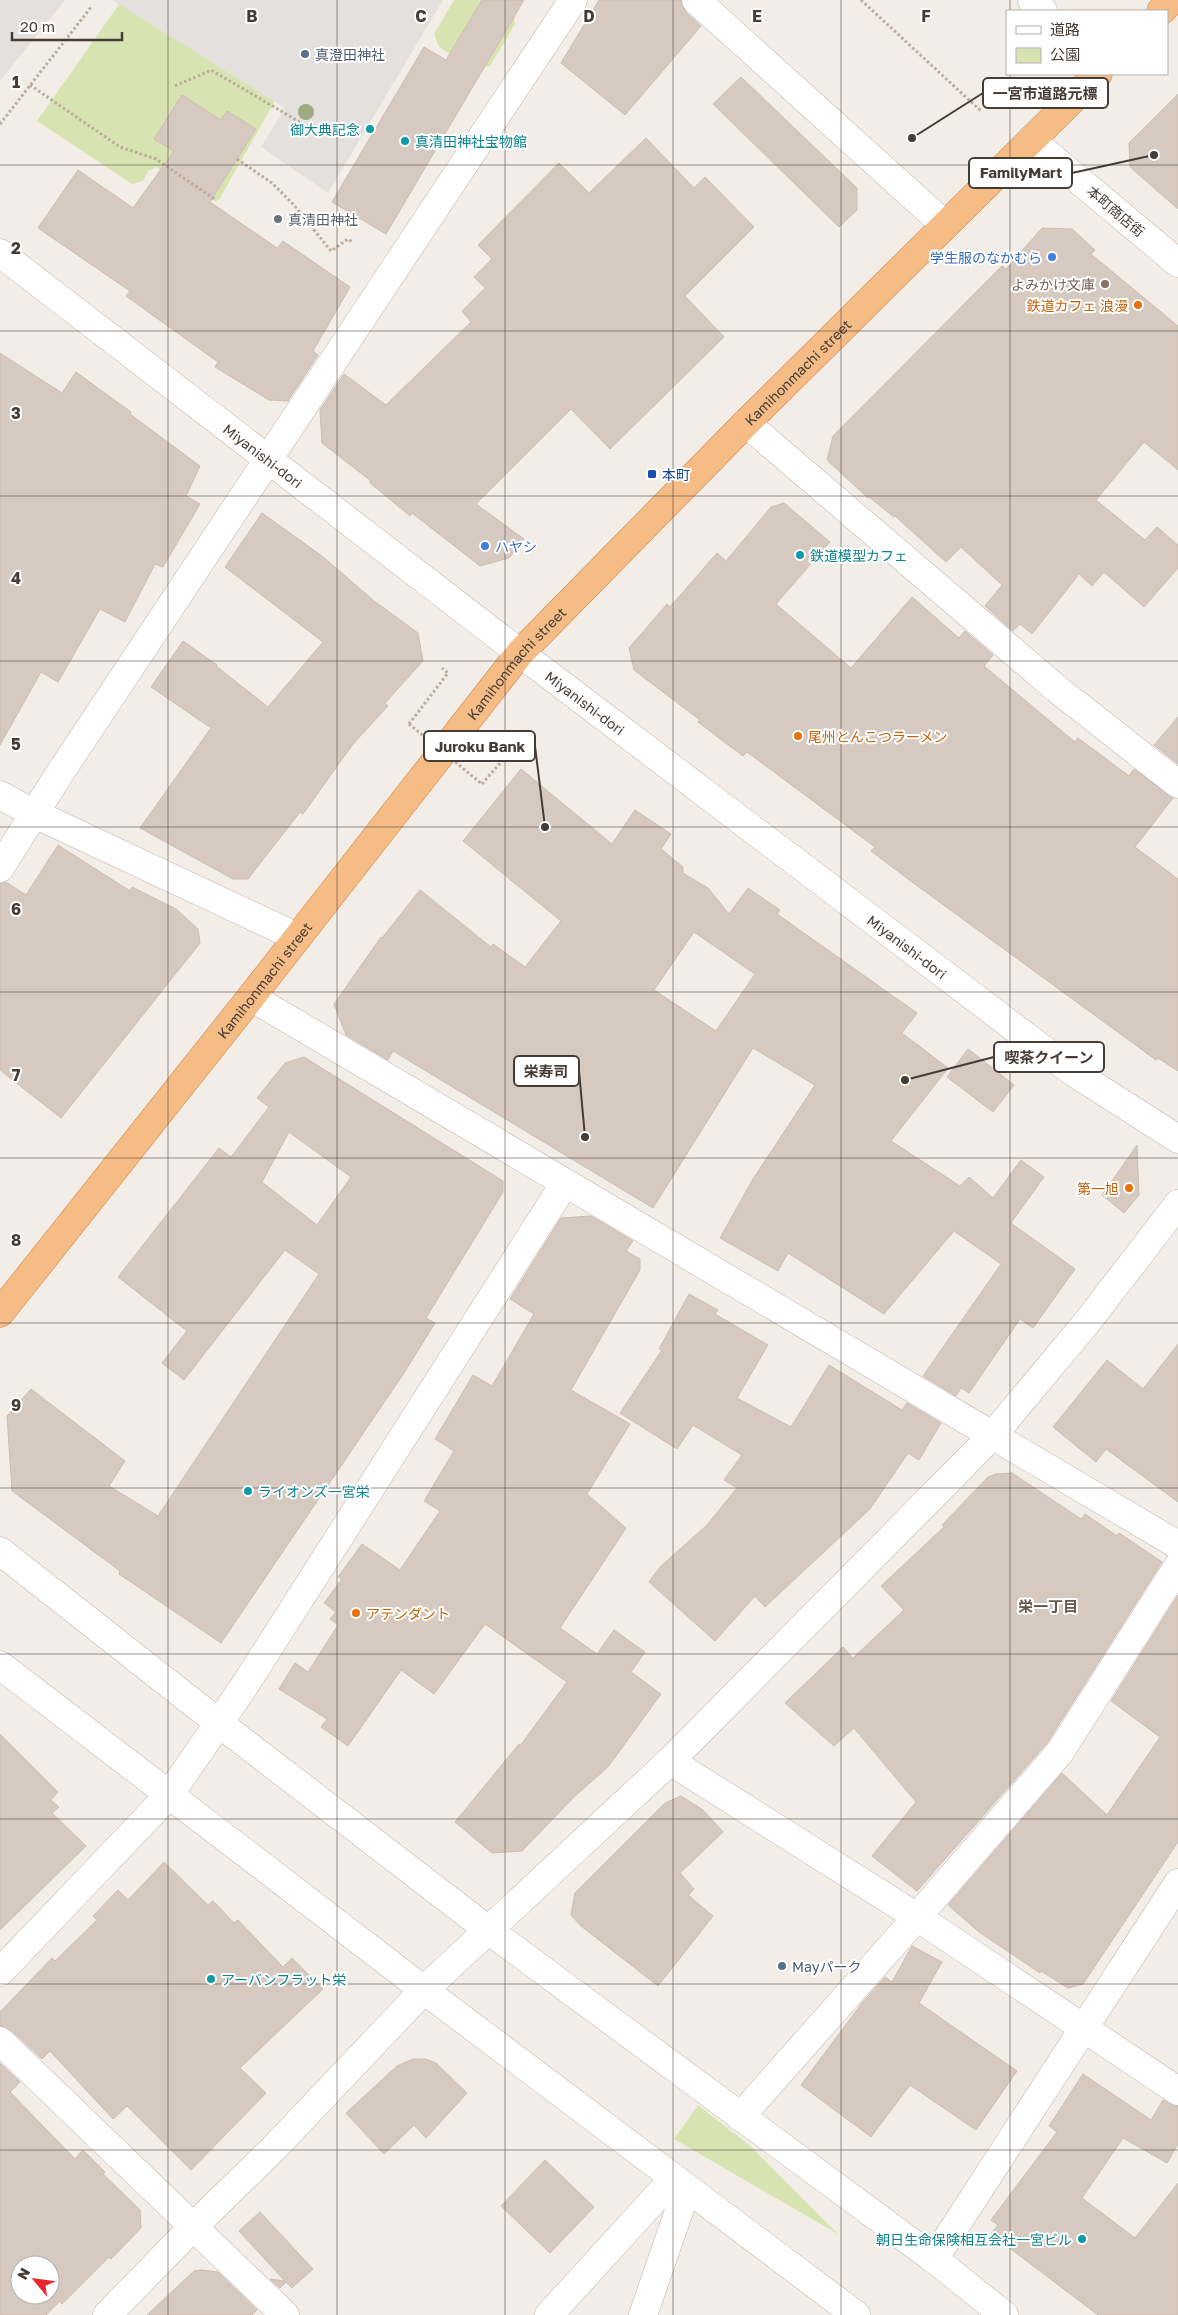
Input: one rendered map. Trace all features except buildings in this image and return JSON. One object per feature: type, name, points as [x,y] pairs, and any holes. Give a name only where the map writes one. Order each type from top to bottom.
[{"type":"highway","points":[[1162,10],[1172,0]]},
{"type":"highway","name":"Kamihonmachi street","points":[[0,1313],[251,997],[520,653],[746,422],[1097,75]]},
{"type":"street","points":[[0,868],[573,0]]},
{"type":"street","points":[[696,0],[945,225]]},
{"type":"street","points":[[1032,0],[1042,10]]},
{"type":"street","name":"本町商店街","points":[[1031,140],[1178,263]]},
{"type":"street","name":"Miyanishi-dori","points":[[0,253],[520,653],[1074,1072],[1178,1139]]},
{"type":"street","points":[[746,422],[1057,689],[1178,784]]},
{"type":"street","points":[[0,795],[35,814],[297,937]]},
{"type":"street","points":[[251,997],[1178,1545]]},
{"type":"street","points":[[0,1972],[169,1796],[220,1724],[565,1183]]},
{"type":"street","points":[[108,2315],[194,2226],[275,2147],[424,1990],[670,1761],[992,1436],[1088,1321],[1178,1204]]},
{"type":"street","points":[[0,1550],[220,1724],[488,1929],[934,2259],[1004,2315]]},
{"type":"street","points":[[740,2117],[918,1917],[1060,1752],[1178,1566]]},
{"type":"street","points":[[0,1665],[424,1990],[856,2315]]},
{"type":"street","points":[[670,1761],[918,1917],[1178,2091]]},
{"type":"street","points":[[934,2259],[1178,1883]]},
{"type":"street","points":[[0,2041],[285,2315]]},
{"type":"street","points":[[549,2315],[680,2183]]},
{"type":"street","points":[[643,2315],[680,2183]]},
{"type":"path","points":[[861,0],[982,112]]},
{"type":"path","points":[[0,124],[92,6]]},
{"type":"path","points":[[175,86],[211,70],[302,124]]},
{"type":"path","points":[[30,85],[120,147],[156,158],[216,200]]},
{"type":"path","points":[[237,160],[272,183],[293,204],[332,251],[348,239],[352,242]]},
{"type":"path","points":[[442,668],[448,673],[409,724],[482,784],[528,730],[533,735]]},
{"type":"green space","points":[[122,0],[277,97],[216,202],[156,167],[148,171],[143,181],[132,184],[37,121]]},
{"type":"green space","points":[[454,0],[496,0],[513,10],[515,24],[490,66],[473,68],[439,47],[434,34]]},
{"type":"green space","points":[[698,2105],[750,2146],[838,2234],[674,2139]]},
{"type":"shaded area","points":[[0,0],[65,0],[0,81]]},
{"type":"shaded area","name":"真澄田神社","points":[[112,0],[443,0],[328,193],[261,147],[285,108]]},
{"type":"place","name":"真澄田神社","points":[[305,54]]},
{"type":"place","name":"御大典記念","points":[[370,129]]},
{"type":"place","name":"一宮市道路元標","points":[[912,138]]},
{"type":"place","name":"真清田神社宝物館","points":[[405,141]]},
{"type":"place","name":"FamilyMart","points":[[1154,155]]},
{"type":"place","name":"真清田神社","points":[[278,219]]},
{"type":"place","name":"学生服のなかむら","points":[[1052,257]]},
{"type":"place","name":"よみかけ文庫","points":[[1105,284]]},
{"type":"place","name":"鉄道カフェ 浪漫","points":[[1138,305]]},
{"type":"place","name":"本町","points":[[652,474]]},
{"type":"place","name":"ハヤシ","points":[[485,546]]},
{"type":"place","name":"鉄道模型カフェ","points":[[800,555]]},
{"type":"place","name":"尾州とんこつラーメン","points":[[798,736]]},
{"type":"place","name":"Juroku Bank","points":[[545,827]]},
{"type":"place","name":"喫茶クイーン","points":[[905,1080]]},
{"type":"place","name":"栄寿司","points":[[585,1137]]},
{"type":"place","name":"第一旭","points":[[1129,1188]]},
{"type":"place","name":"ライオンズ一宮栄","points":[[248,1491]]},
{"type":"place","name":"アテンダント","points":[[356,1613]]},
{"type":"place","name":"Mayパーク","points":[[782,1966]]},
{"type":"place","name":"アーバンフラット栄","points":[[211,1979]]},
{"type":"place","name":"朝日生命保険相互会社一宮ビル","points":[[1082,2239]]},
{"type":"district","name":"栄一丁目","points":[[1048,1606]]}]
